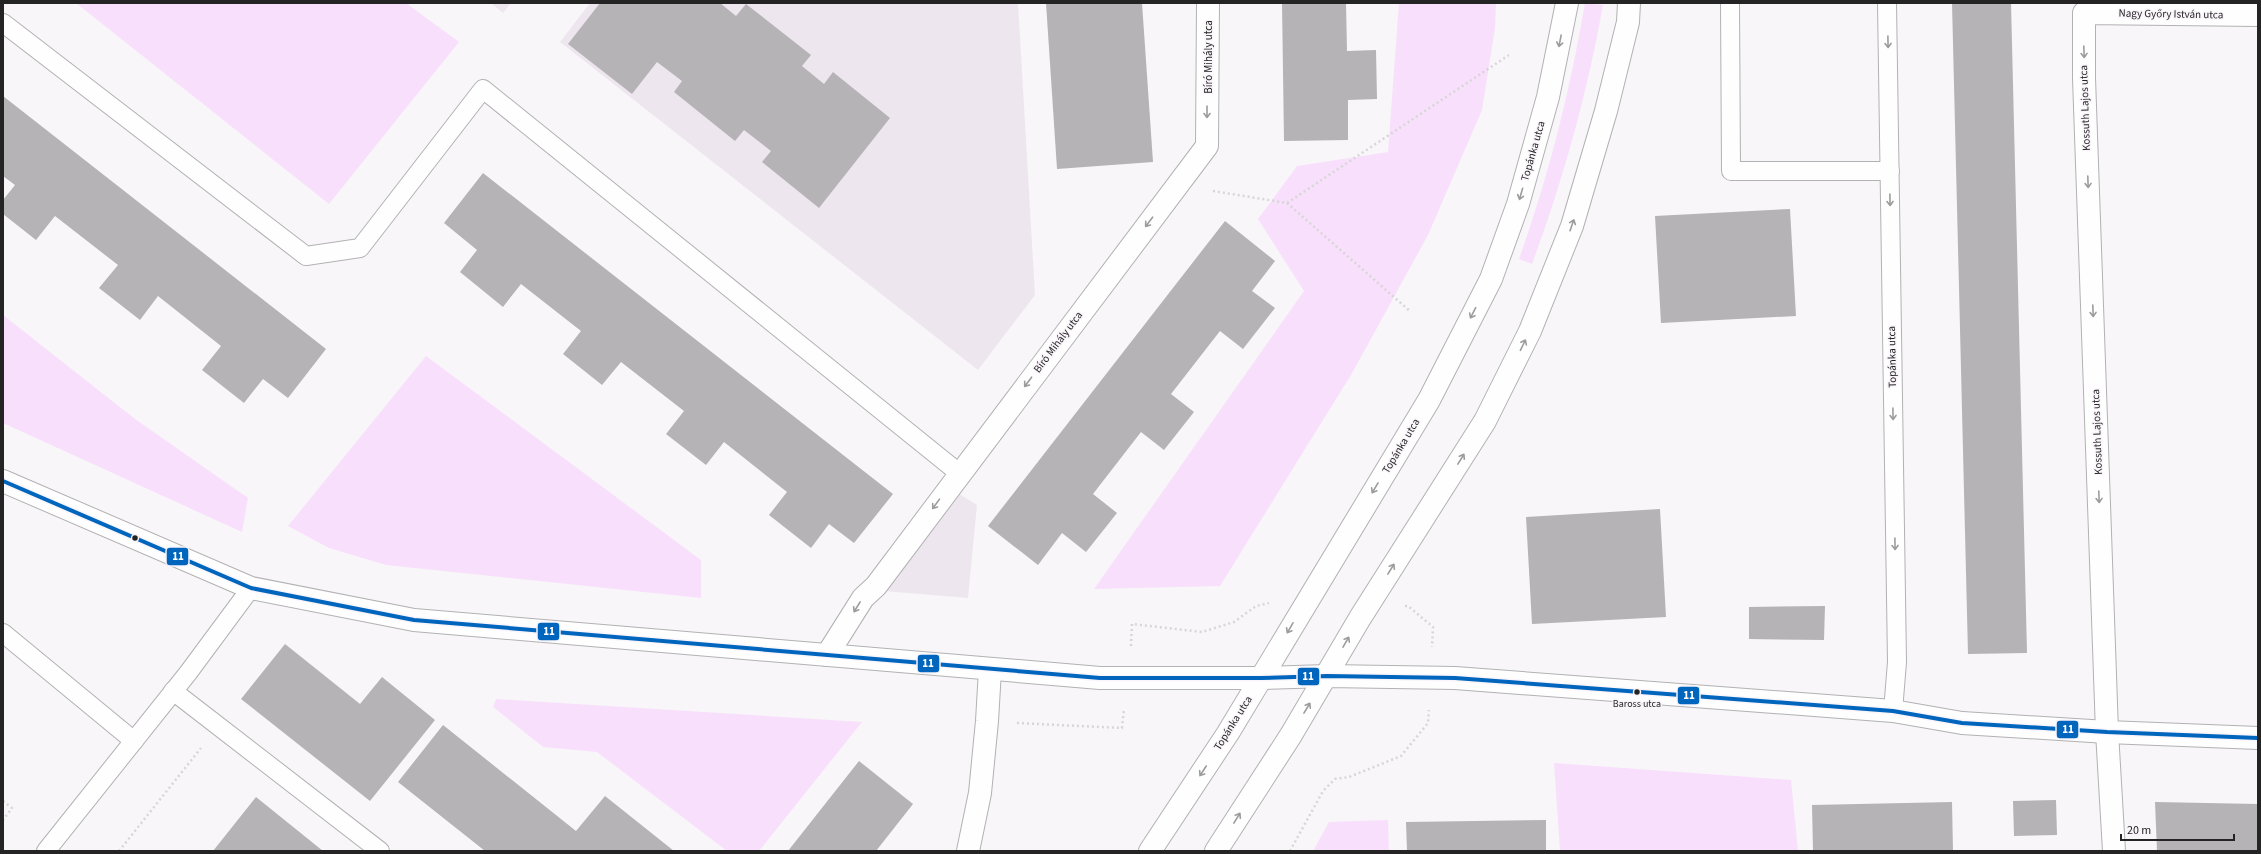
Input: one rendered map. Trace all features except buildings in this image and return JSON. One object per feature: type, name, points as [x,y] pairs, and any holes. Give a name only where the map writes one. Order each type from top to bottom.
[{"type":"street","name":"Bíró Mihály utca","points":[[827,656],[863,598],[876,586],[959,473],[1207,146],[1208,3]]},
{"type":"street","name":"Topánka utca","points":[[1150,851],[1261,678],[1429,400],[1491,279],[1518,204],[1546,105],[1567,3]]},
{"type":"street","points":[[1216,851],[1327,676],[1360,618],[1485,421],[1530,331],[1572,226],[1606,111],[1628,22],[1630,3]]},
{"type":"street","name":"Nagy Győry István utca","points":[[2084,13],[2258,16]]},
{"type":"street","name":"Kossuth Lajos utca","points":[[2084,13],[2084,85],[2107,732],[2114,851]]},
{"type":"street","points":[[3,481],[250,588],[414,620],[990,670],[1100,678],[1261,678],[1327,676],[1463,679],[1893,712],[1962,723],[2107,732],[2258,738]]},
{"type":"street","points":[[968,851],[980,793],[990,670]]},
{"type":"lane","points":[[1730,3],[1731,171],[1890,171]]},
{"type":"lane","name":"Topánka utca","points":[[1887,3],[1897,662],[1893,712]]},
{"type":"lane","points":[[3,23],[306,256],[360,248],[483,89],[959,473]]},
{"type":"lane","points":[[46,851],[134,742],[250,588]]},
{"type":"lane","points":[[3,633],[134,742]]},
{"type":"lane","points":[[173,691],[380,851]]},
{"type":"path","points":[[1286,203],[1509,55]]},
{"type":"path","points":[[1177,185],[1286,203],[1410,312]]},
{"type":"path","points":[[1132,624],[1202,632],[1234,622],[1256,606]]},
{"type":"path","points":[[1014,723],[1122,728]]},
{"type":"path","points":[[119,851],[219,726]]},
{"type":"path","points":[[1290,851],[1323,791],[1335,779],[1349,777],[1401,756],[1412,743]]},
{"type":"path","points":[[3,801],[12,808],[3,820]]},
{"type":"shaded area","points":[[76,3],[406,3],[459,42],[329,204]]},
{"type":"shaded area","points":[[491,3],[511,3],[503,13]]},
{"type":"shaded area","points":[[590,3],[1018,3],[1035,295],[978,370],[560,42]]},
{"type":"shaded area","points":[[1399,3],[1496,3],[1495,28],[1482,110],[1428,235],[1351,375],[1220,586],[1094,589],[1304,291],[1258,219],[1297,166],[1388,152]]},
{"type":"shaded area","points":[[1585,3],[1603,5],[1597,39],[1582,104],[1564,169],[1532,264],[1519,259],[1540,196],[1558,132],[1573,68]]},
{"type":"shaded area","points":[[3,315],[135,419],[248,498],[242,532],[3,423]]},
{"type":"shaded area","points":[[426,356],[701,560],[701,598],[386,565],[329,548],[288,526]]},
{"type":"shaded area","points":[[956,492],[977,505],[968,598],[884,591]]},
{"type":"shaded area","points":[[496,699],[862,722],[759,851],[727,851],[597,752],[543,747],[493,707]]},
{"type":"shaded area","points":[[1554,763],[1791,780],[1798,851],[1560,851]]},
{"type":"shaded area","points":[[1388,820],[1389,851],[1313,851],[1329,822]]},
{"type":"transit line","name":"11","points":[[3,481],[251,588],[414,620],[1100,678],[1261,678],[1327,676],[1455,678],[1893,711],[1962,723],[2107,732],[2258,738]]},
{"type":"place","name":"Baross utca","points":[[1637,692]]}]
